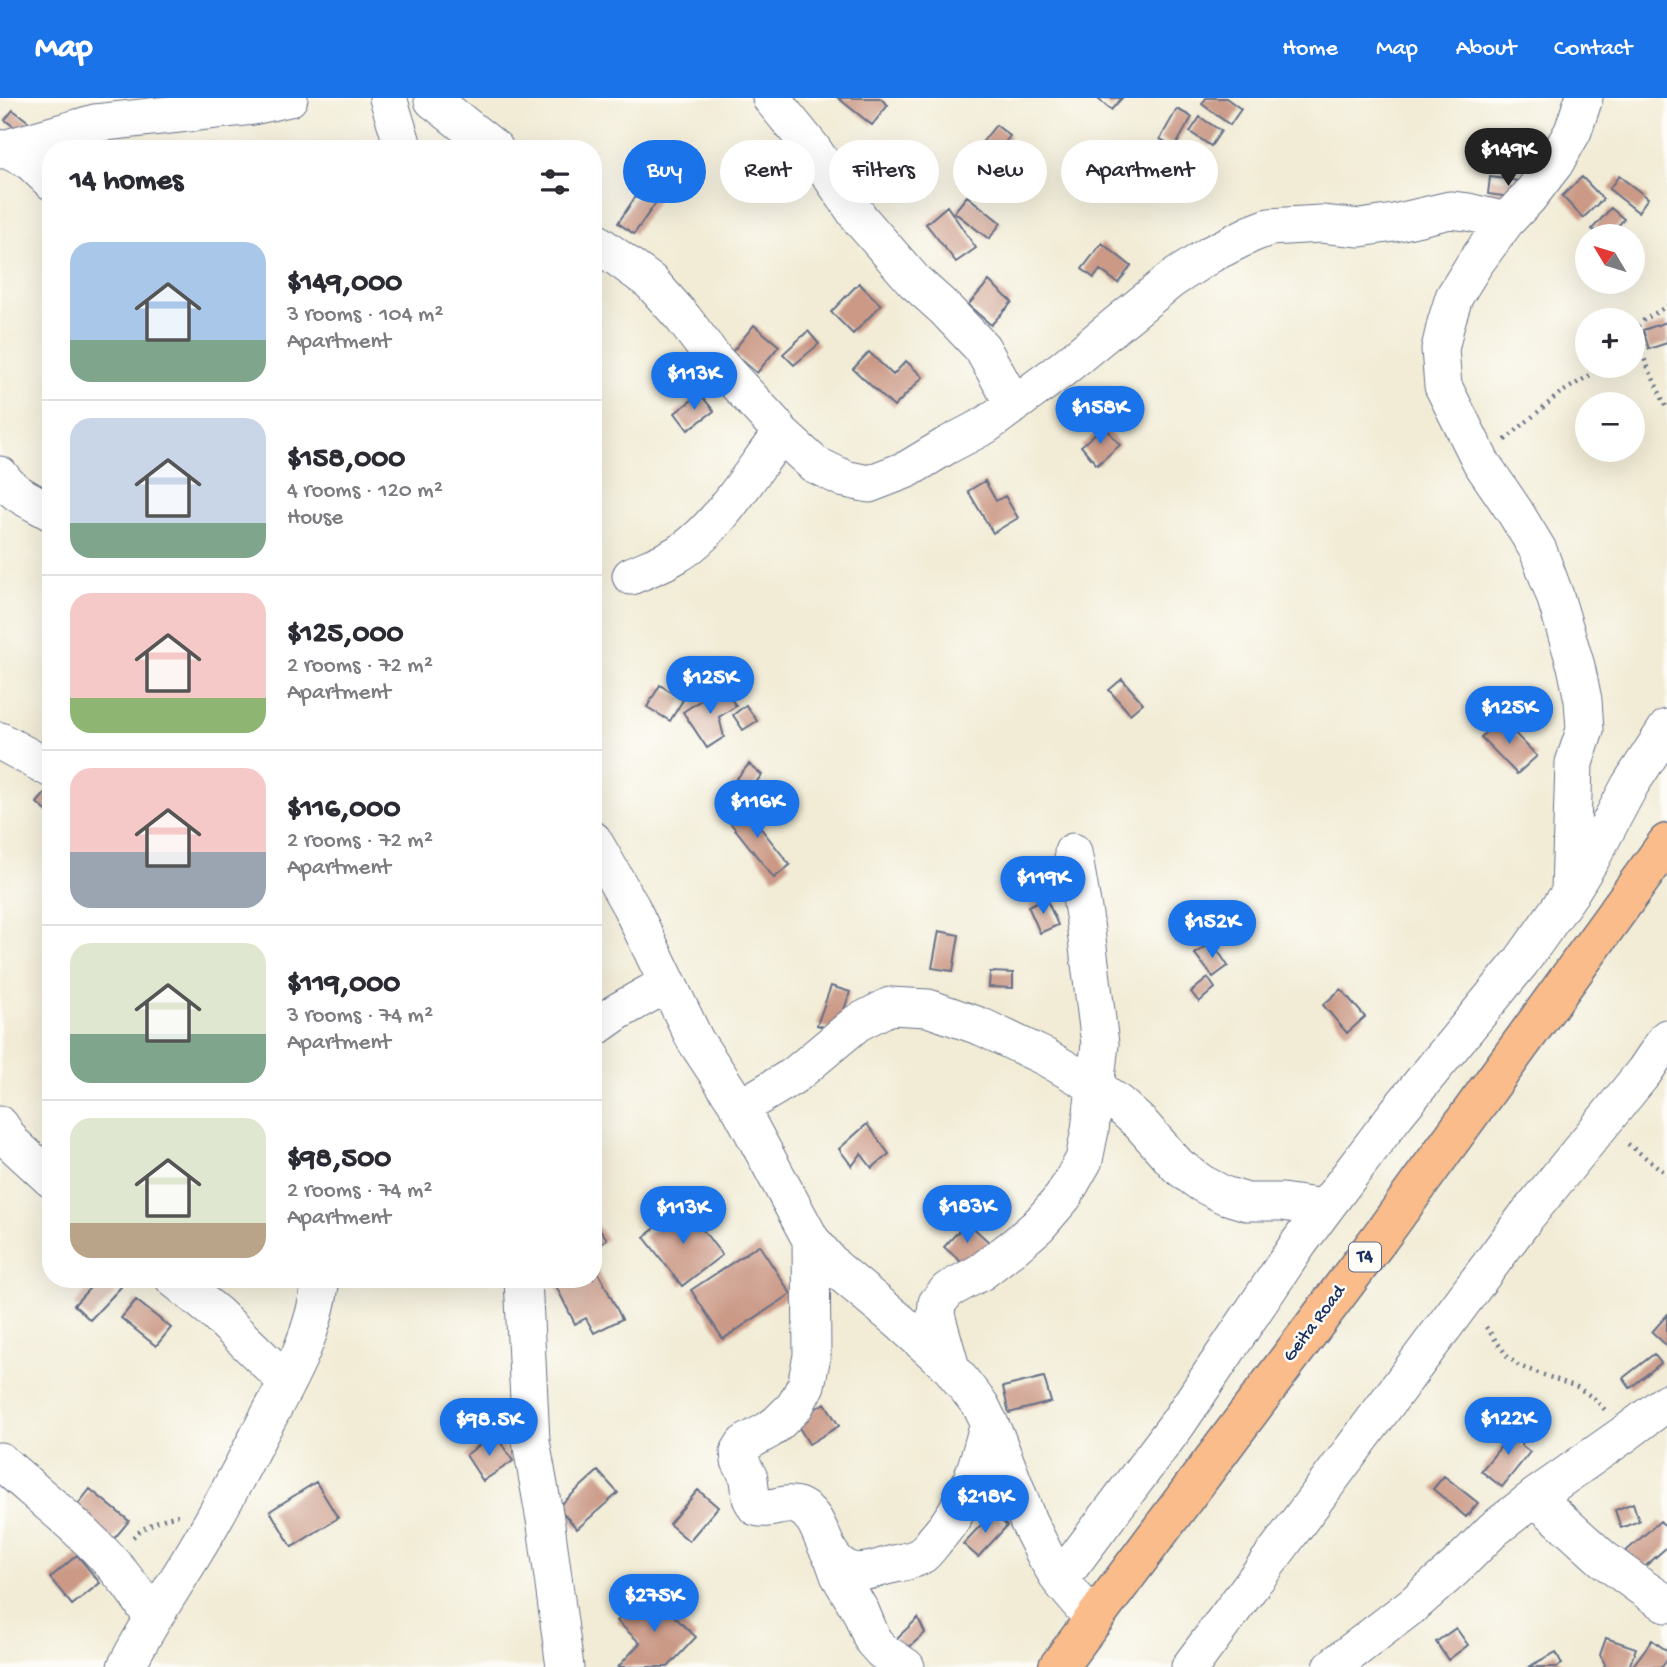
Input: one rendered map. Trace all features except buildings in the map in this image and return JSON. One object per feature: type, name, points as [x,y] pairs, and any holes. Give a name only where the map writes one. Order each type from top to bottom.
[{"type":"highway","name":"Geita Road","points":[[1058,1667],[1387,1228],[1667,843]]},
{"type":"street","points":[[3,150],[95,123],[253,106],[289,98]]},
{"type":"street","points":[[771,98],[811,147],[860,219],[914,281],[982,348],[1014,405]]},
{"type":"street","points":[[1570,894],[1574,763],[1585,730],[1583,700],[1576,666],[1538,550],[1516,512],[1481,462],[1443,386],[1440,349],[1454,297],[1506,221],[1555,163],[1573,131],[1584,98]]},
{"type":"street","points":[[390,104],[408,112],[434,99],[484,140]]},
{"type":"street","points":[[390,104],[401,140]]},
{"type":"street","points":[[3,150],[31,162],[42,172]]},
{"type":"street","points":[[602,247],[651,282],[715,359],[776,426],[779,433],[814,464],[845,479],[869,484],[908,469],[986,425],[1061,370],[1171,280],[1211,254],[1251,234],[1269,227],[1321,224],[1360,228],[1450,210],[1506,221]]},
{"type":"street","points":[[631,576],[677,555],[695,541],[740,490],[779,433]]},
{"type":"street","points":[[0,475],[16,493],[42,507]]},
{"type":"street","points":[[1060,1580],[1178,1423],[1325,1208],[1396,1114],[1521,962],[1570,894],[1630,785],[1667,728]]},
{"type":"street","points":[[0,741],[42,764]]},
{"type":"street","points":[[951,1368],[936,1315],[937,1303],[948,1290],[981,1272],[1038,1226],[1063,1197],[1084,1160],[1100,1044],[1086,927],[1073,852]]},
{"type":"street","points":[[602,856],[631,907],[695,1040],[740,1108],[811,1240],[834,1268],[951,1368],[981,1406],[996,1437],[1028,1521],[1045,1555],[1060,1580],[1093,1619]]},
{"type":"street","points":[[602,1023],[668,983]]},
{"type":"street","points":[[740,1108],[795,1075],[857,1023],[890,1006],[928,1008],[982,1027],[1045,1057],[1095,1086],[1141,1124],[1178,1166],[1201,1183],[1224,1195],[1247,1202],[1282,1202],[1325,1208]]},
{"type":"street","points":[[1191,1667],[1525,1218],[1644,1072],[1667,1038]]},
{"type":"street","points":[[0,1125],[12,1143],[42,1171]]},
{"type":"street","points":[[811,1240],[812,1356],[806,1385],[795,1406],[769,1430],[744,1444],[739,1457],[749,1478],[751,1498],[756,1507],[764,1509],[794,1504],[806,1510],[817,1522],[825,1546],[861,1612],[873,1642],[906,1667]]},
{"type":"street","points":[[185,1288],[218,1314],[287,1382]]},
{"type":"street","points":[[126,1667],[152,1618],[217,1513],[287,1382],[307,1342],[320,1288]]},
{"type":"street","points":[[523,1288],[531,1441],[546,1525],[565,1667]]},
{"type":"street","points":[[1332,1667],[1414,1604],[1494,1530],[1535,1497],[1667,1402]]},
{"type":"street","points":[[835,1561],[847,1570],[869,1571],[921,1556],[942,1532],[964,1499],[979,1464],[989,1422]]},
{"type":"street","points":[[0,1461],[109,1559],[139,1596],[152,1618]]},
{"type":"street","points":[[1535,1497],[1602,1558],[1667,1604]]},
{"type":"path","points":[[1645,319],[1667,306]]},
{"type":"path","points":[[1645,360],[1667,410]]},
{"type":"path","points":[[1481,462],[1559,394],[1585,378]]},
{"type":"path","points":[[1602,1125],[1667,1174]]},
{"type":"path","points":[[1460,1304],[1483,1323],[1508,1357],[1519,1367],[1577,1387],[1595,1399],[1626,1433]]},
{"type":"path","points":[[109,1559],[141,1530],[165,1518],[188,1513],[217,1513]]}]
